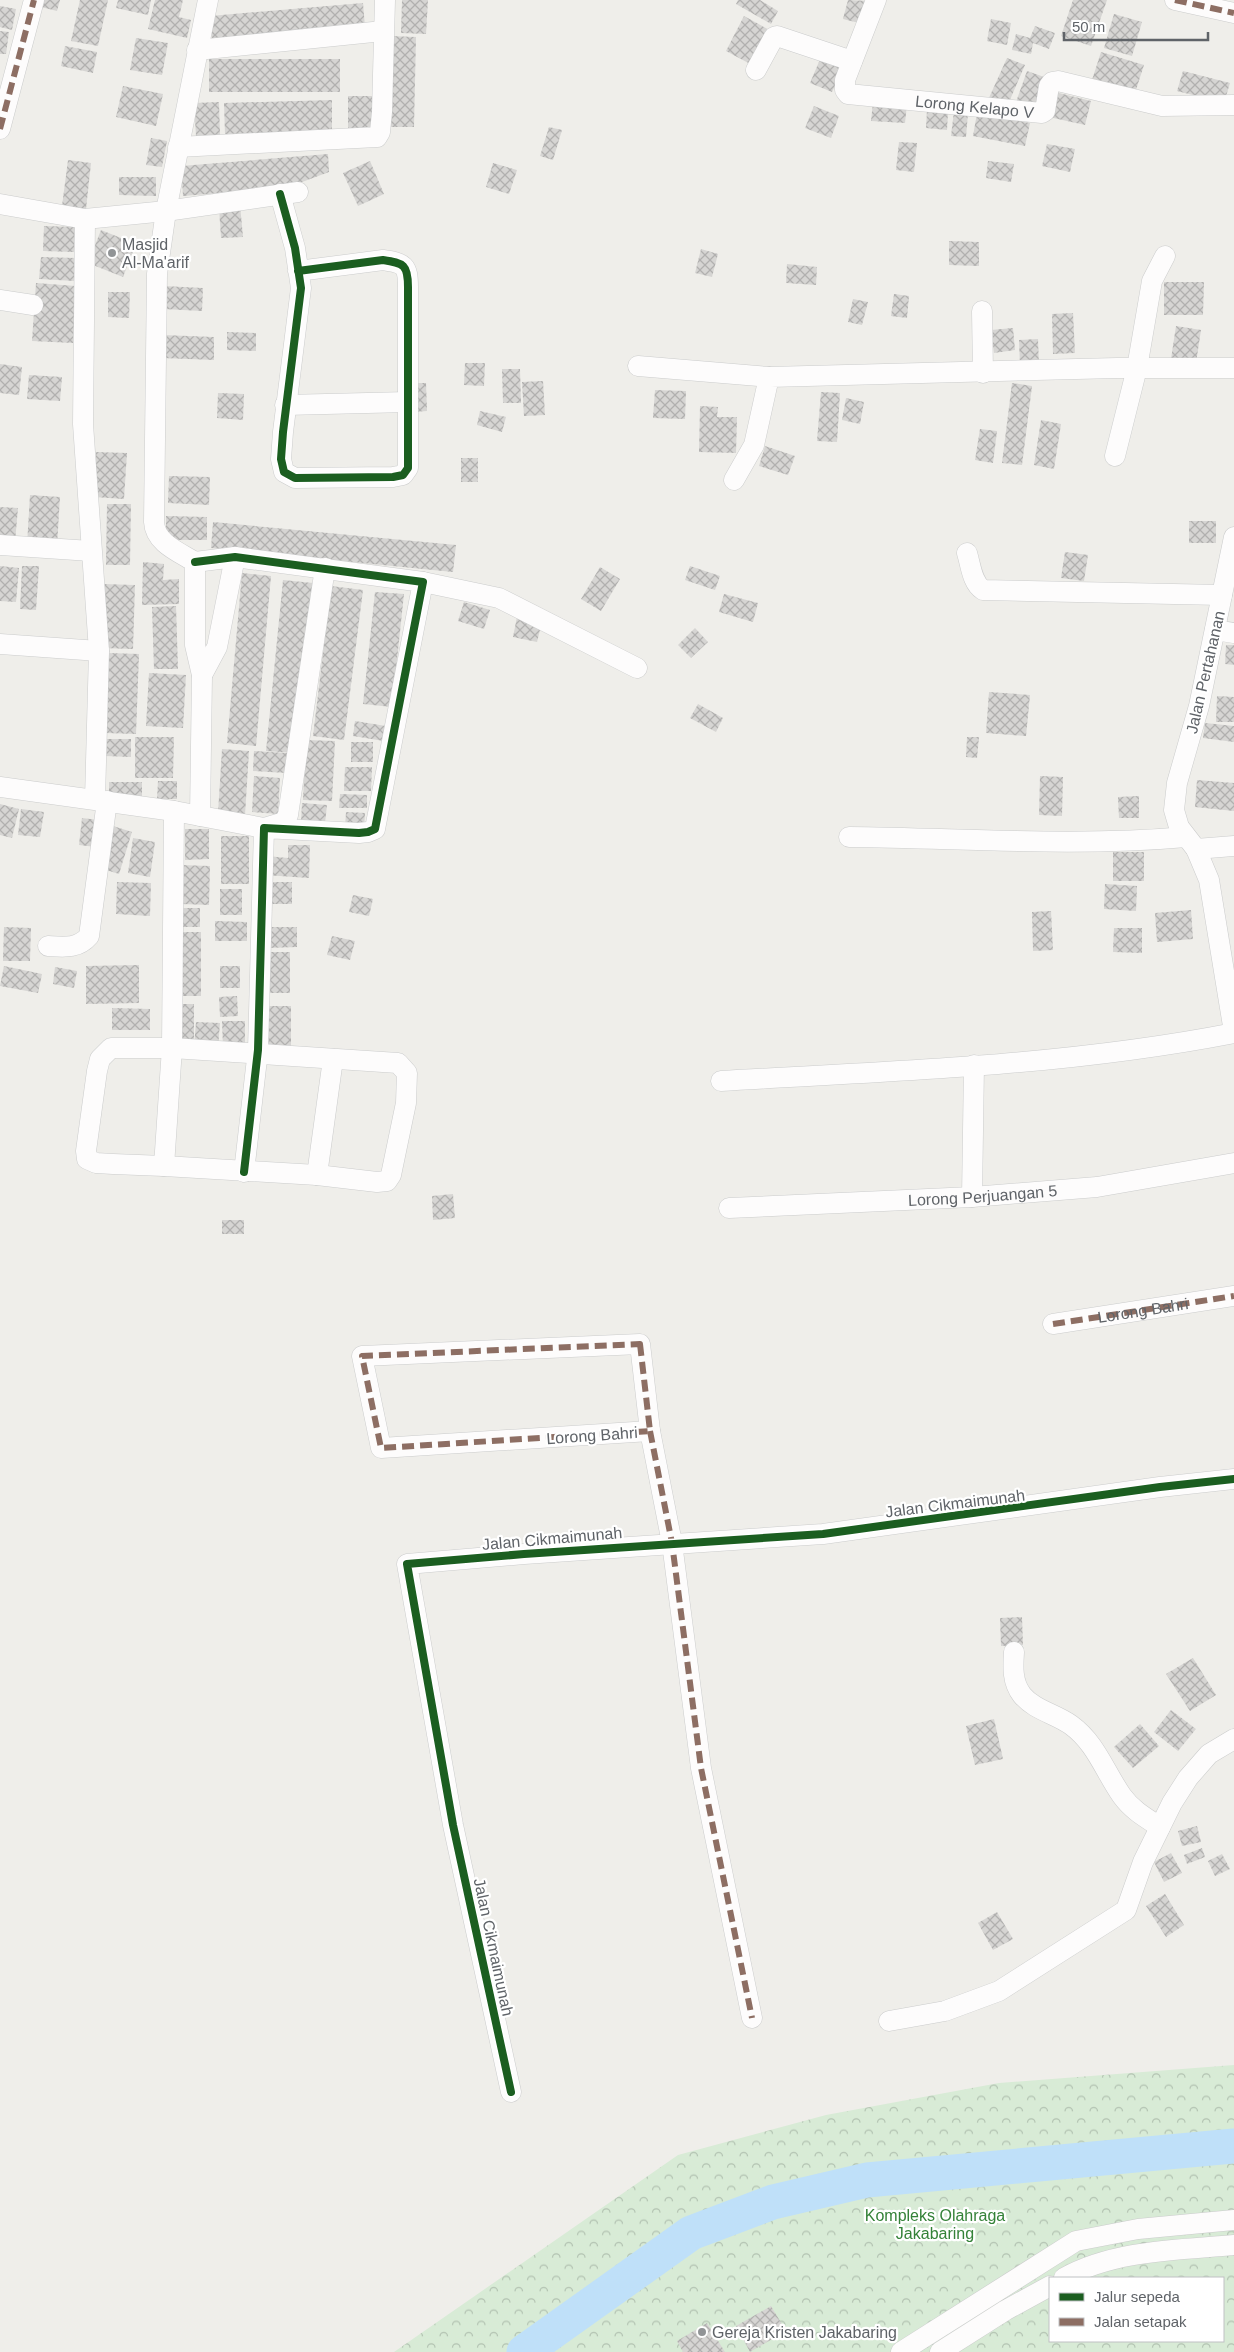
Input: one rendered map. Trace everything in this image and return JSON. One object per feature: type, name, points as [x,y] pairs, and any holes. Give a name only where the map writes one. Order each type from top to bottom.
[{"type":"street","points":[[0,129],[34,0]]},
{"type":"street","points":[[208,0],[166,211],[157,274],[154,529],[164,542],[195,562],[235,557],[423,582],[500,598],[637,668]]},
{"type":"street","points":[[178,147],[378,137],[382,112],[385,0]]},
{"type":"street","points":[[756,70],[774,37],[780,36],[852,61],[876,0]]},
{"type":"street","points":[[1175,0],[1234,13]]},
{"type":"street","points":[[197,50],[383,31]]},
{"type":"street","name":"Lorong Kelapo V","points":[[852,61],[844,85],[848,94],[1042,113],[1045,111],[1049,86],[1052,82],[1058,81],[1162,106],[1234,105]]},
{"type":"street","points":[[0,204],[85,220],[166,211],[289,193],[295,248],[298,271],[301,288],[285,404],[281,459],[284,472],[288,476],[325,478],[393,477],[403,475],[408,468],[408,287],[406,270],[403,265],[383,260],[298,271]]},
{"type":"street","points":[[48,946],[71,947],[84,942],[89,936],[101,800],[99,651],[83,424],[85,220]]},
{"type":"street","points":[[1115,456],[1137,368],[1152,281],[1165,256]]},
{"type":"street","points":[[0,300],[33,305]]},
{"type":"street","points":[[982,311],[983,373]]},
{"type":"street","points":[[638,366],[769,377],[1137,368],[1234,368]]},
{"type":"street","points":[[734,480],[754,445],[769,377]]},
{"type":"street","points":[[285,404],[408,402]]},
{"type":"street","name":"Jalan Pertahanan","points":[[1234,537],[1222,595],[1224,631],[1187,748],[1178,783],[1174,810],[1175,818],[1191,843],[1209,880],[1229,971],[1234,1032]]},
{"type":"street","points":[[0,545],[91,551]]},
{"type":"street","points":[[967,553],[975,581],[978,587],[983,590],[1222,595]]},
{"type":"street","points":[[202,674],[217,647],[235,557]]},
{"type":"street","points":[[195,562],[195,645],[202,674],[200,816]]},
{"type":"street","points":[[264,828],[284,822],[288,815],[325,568]]},
{"type":"street","points":[[0,786],[174,811],[264,828],[359,833],[375,829],[423,582]]},
{"type":"street","points":[[0,644],[99,651]]},
{"type":"street","points":[[164,1166],[172,1048],[174,811]]},
{"type":"street","points":[[244,1172],[257,1054],[264,828]]},
{"type":"street","points":[[849,837],[1191,843],[1234,846]]},
{"type":"street","points":[[721,1081],[1089,1056],[1172,1045],[1234,1032]]},
{"type":"street","points":[[111,1048],[172,1048],[398,1063],[407,1073],[406,1103],[392,1175],[387,1181],[376,1182],[317,1175],[96,1163],[87,1159],[86,1151],[97,1071],[103,1055],[111,1048]]},
{"type":"street","points":[[317,1175],[333,1059]]},
{"type":"street","points":[[972,1197],[974,1065]]},
{"type":"street","name":"Lorong Perjuangan 5","points":[[729,1208],[972,1197],[1097,1187],[1234,1162]]},
{"type":"street","name":"Lorong Bahri","points":[[1053,1324],[1234,1296]]},
{"type":"street","name":"Lorong Bahri","points":[[640,1344],[650,1431],[381,1448],[362,1356],[640,1344]]},
{"type":"street","points":[[650,1431],[672,1543],[700,1768],[752,2018]]},
{"type":"street","name":"Jalan Cikmaimunah","points":[[511,2092],[453,1825],[407,1564],[672,1543],[823,1534],[1160,1487],[1234,1480]]},
{"type":"street","points":[[1014,1652],[1012,1672],[1021,1694],[1030,1704],[1072,1725],[1095,1748],[1122,1796],[1139,1814],[1160,1827]]},
{"type":"street","points":[[889,2021],[945,2011],[999,1991],[1126,1910],[1143,1862],[1172,1803],[1188,1778],[1209,1754],[1234,1739]]},
{"type":"street","points":[[901,2352],[1076,2241],[1138,2229],[1234,2220]]},
{"type":"street","points":[[1066,2277],[1082,2268],[1146,2253],[1234,2245]]},
{"type":"street","points":[[940,2352],[1006,2310],[1049,2287]]},
{"type":"green space","name":"Kompleks Olahraga Jakabaring","points":[[1234,2065],[1234,2352],[394,2352],[678,2155],[826,2115],[999,2083]]},
{"type":"building","points":[[35,0],[60,0],[57,11],[33,5]]},
{"type":"building","points":[[80,0],[108,0],[98,46],[71,41]]},
{"type":"building","points":[[118,0],[151,0],[148,15],[116,8]]},
{"type":"building","points":[[155,0],[183,0],[179,17],[191,20],[187,38],[148,29]]},
{"type":"building","points":[[402,0],[428,0],[426,34],[401,33]]},
{"type":"building","points":[[738,0],[760,0],[778,11],[771,24],[736,4]]},
{"type":"building","points":[[848,0],[869,1],[863,24],[843,19]]},
{"type":"building","points":[[1073,0],[1107,0],[1091,46],[1061,36]]},
{"type":"building","points":[[363,3],[365,27],[212,40],[210,16]]},
{"type":"building","points":[[0,6],[16,9],[12,30],[0,27]]},
{"type":"building","points":[[1114,14],[1142,22],[1132,56],[1104,48]]},
{"type":"building","points":[[744,16],[773,32],[754,66],[726,51]]},
{"type":"building","points":[[991,19],[1011,23],[1007,45],[987,41]]},
{"type":"building","points":[[1035,26],[1055,33],[1049,49],[1033,43],[1031,54],[1012,50],[1016,34],[1030,38]]},
{"type":"building","points":[[0,31],[9,32],[6,54],[0,54]]},
{"type":"building","points":[[391,36],[416,37],[414,127],[389,127]]},
{"type":"building","points":[[136,38],[168,43],[162,75],[130,70]]},
{"type":"building","points":[[65,46],[97,52],[93,73],[61,66]]},
{"type":"building","points":[[1101,52],[1144,65],[1135,93],[1092,80]]},
{"type":"building","points":[[821,57],[844,67],[832,92],[810,83]]},
{"type":"building","points":[[1007,58],[1025,65],[1006,109],[988,100]]},
{"type":"building","points":[[209,59],[340,59],[340,92],[209,92]]},
{"type":"building","points":[[1027,71],[1047,78],[1037,108],[1016,102]]},
{"type":"building","points":[[1183,71],[1230,83],[1224,103],[1177,91]]},
{"type":"building","points":[[123,86],[163,94],[156,126],[116,117]]},
{"type":"building","points":[[1055,92],[1091,101],[1085,125],[1049,117]]},
{"type":"building","points":[[348,96],[376,96],[376,135],[348,135]]},
{"type":"building","points":[[332,100],[332,131],[225,134],[224,103]]},
{"type":"building","points":[[219,102],[220,135],[196,136],[194,103]]},
{"type":"building","points":[[873,102],[907,104],[905,123],[871,121]]},
{"type":"building","points":[[814,106],[839,116],[831,138],[805,128]]},
{"type":"building","points":[[927,110],[948,112],[947,130],[926,128]]},
{"type":"building","points":[[954,111],[968,113],[966,137],[951,136]]},
{"type":"building","points":[[977,113],[1030,123],[1025,146],[973,136]]},
{"type":"building","points":[[549,127],[562,130],[553,160],[540,156]]},
{"type":"building","points":[[151,138],[167,141],[162,167],[146,165]]},
{"type":"building","points":[[899,142],[917,143],[914,172],[896,170]]},
{"type":"building","points":[[1047,144],[1075,149],[1070,172],[1042,166]]},
{"type":"building","points":[[328,154],[329,172],[286,188],[183,196],[181,166]]},
{"type":"building","points":[[68,160],[91,163],[86,209],[62,206]]},
{"type":"building","points":[[370,161],[384,194],[358,206],[343,173]]},
{"type":"building","points":[[988,161],[1014,164],[1011,182],[986,178]]},
{"type":"building","points":[[493,163],[517,170],[509,194],[486,187]]},
{"type":"building","points":[[119,177],[156,177],[156,196],[119,195]]},
{"type":"building","points":[[240,205],[243,237],[221,238],[219,207]]},
{"type":"building","points":[[44,226],[75,227],[74,252],[43,251]]},
{"type":"building","name":"Masjid Al-Ma'arif","points":[[101,230],[136,244],[123,277],[88,263]]},
{"type":"building","points":[[949,241],[979,242],[979,266],[949,265]]},
{"type":"building","points":[[701,249],[718,254],[712,277],[695,273]]},
{"type":"building","points":[[41,257],[76,258],[75,281],[39,279]]},
{"type":"building","points":[[787,264],[817,267],[816,285],[786,283]]},
{"type":"building","points":[[1164,282],[1204,282],[1203,315],[1164,315]]},
{"type":"building","points":[[36,283],[76,286],[73,343],[32,341]]},
{"type":"building","points":[[164,286],[203,288],[202,311],[163,309]]},
{"type":"building","points":[[108,292],[130,292],[129,318],[108,317]]},
{"type":"building","points":[[894,294],[909,296],[907,318],[891,316]]},
{"type":"building","points":[[853,299],[868,302],[862,325],[848,322]]},
{"type":"building","points":[[1073,313],[1075,353],[1053,354],[1052,314]]},
{"type":"building","points":[[1176,326],[1201,330],[1196,363],[1171,359]]},
{"type":"building","points":[[1013,328],[1015,350],[994,353],[991,330]]},
{"type":"building","points":[[227,332],[256,333],[256,351],[227,350]]},
{"type":"building","points":[[163,335],[214,337],[214,360],[162,358]]},
{"type":"building","points":[[1038,339],[1039,366],[1020,367],[1019,340]]},
{"type":"building","points":[[465,363],[485,363],[484,386],[464,385]]},
{"type":"building","points":[[0,364],[22,367],[19,395],[0,393]]},
{"type":"building","points":[[502,369],[520,369],[521,403],[503,403]]},
{"type":"building","points":[[29,375],[62,377],[60,401],[27,399]]},
{"type":"building","points":[[543,381],[545,415],[524,416],[522,382]]},
{"type":"building","points":[[413,383],[426,383],[427,411],[414,412]]},
{"type":"building","points":[[1012,383],[1032,386],[1022,465],[1002,463]]},
{"type":"building","points":[[655,390],[686,391],[685,419],[653,418]]},
{"type":"building","points":[[821,392],[840,393],[837,442],[817,441]]},
{"type":"building","points":[[218,393],[244,394],[243,420],[217,418]]},
{"type":"building","points":[[846,398],[864,402],[860,424],[842,420]]},
{"type":"building","points":[[700,406],[718,407],[717,417],[737,417],[736,453],[699,452]]},
{"type":"building","points":[[480,411],[506,417],[502,432],[477,425]]},
{"type":"building","points":[[1041,420],[1061,424],[1054,469],[1034,465]]},
{"type":"building","points":[[980,429],[997,431],[993,463],[975,460]]},
{"type":"building","points":[[765,446],[795,456],[788,475],[759,466]]},
{"type":"building","points":[[96,452],[127,453],[124,499],[94,497]]},
{"type":"building","points":[[461,458],[478,458],[478,482],[461,482]]},
{"type":"building","points":[[169,476],[210,477],[209,505],[168,503]]},
{"type":"building","points":[[30,495],[60,497],[57,546],[27,545]]},
{"type":"building","points":[[107,504],[131,504],[130,565],[106,565]]},
{"type":"building","points":[[0,507],[18,508],[15,542],[0,541]]},
{"type":"building","points":[[166,516],[207,517],[207,540],[166,540]]},
{"type":"building","points":[[1189,521],[1216,521],[1216,543],[1189,543]]},
{"type":"building","points":[[213,522],[456,545],[453,572],[211,548]]},
{"type":"building","points":[[1065,552],[1088,555],[1084,581],[1061,578]]},
{"type":"building","points":[[143,562],[164,564],[163,580],[179,579],[179,604],[142,605]]},
{"type":"building","points":[[0,566],[19,568],[16,602],[0,601]]},
{"type":"building","points":[[22,566],[39,566],[36,610],[20,609]]},
{"type":"building","points":[[690,566],[720,576],[715,590],[685,580]]},
{"type":"building","points":[[600,567],[620,579],[601,611],[581,599]]},
{"type":"building","points":[[242,573],[271,576],[256,746],[227,743]]},
{"type":"building","points":[[283,580],[313,583],[296,753],[266,751]]},
{"type":"building","points":[[103,584],[135,585],[133,649],[101,648]]},
{"type":"building","points":[[331,586],[363,590],[344,740],[313,736]]},
{"type":"building","points":[[375,592],[404,594],[392,707],[363,704]]},
{"type":"building","points":[[724,594],[758,603],[753,622],[719,612]]},
{"type":"building","points":[[464,602],[490,610],[484,629],[458,621]]},
{"type":"building","points":[[176,606],[178,669],[154,669],[152,607]]},
{"type":"building","points":[[517,617],[542,622],[537,642],[513,637]]},
{"type":"building","points":[[695,628],[708,642],[691,658],[678,645]]},
{"type":"building","points":[[1226,645],[1234,645],[1234,665],[1225,664]]},
{"type":"building","points":[[108,653],[139,654],[136,734],[105,733]]},
{"type":"building","points":[[149,673],[186,675],[183,728],[146,726]]},
{"type":"building","points":[[989,692],[1030,695],[1026,736],[986,733]]},
{"type":"building","points":[[1217,696],[1234,697],[1234,722],[1216,722]]},
{"type":"building","points":[[698,704],[723,718],[716,732],[690,718]]},
{"type":"building","points":[[355,721],[386,726],[384,741],[353,736]]},
{"type":"building","points":[[1205,723],[1234,726],[1234,742],[1203,738]]},
{"type":"building","points":[[135,737],[174,737],[173,778],[135,778]]},
{"type":"building","points":[[967,737],[979,737],[977,758],[966,757]]},
{"type":"building","points":[[106,739],[131,739],[131,757],[105,756]]},
{"type":"building","points":[[306,740],[335,741],[332,801],[303,800]]},
{"type":"building","points":[[351,742],[373,742],[373,762],[351,762]]},
{"type":"building","points":[[222,749],[249,751],[245,815],[218,813]]},
{"type":"building","points":[[254,751],[287,753],[286,773],[253,771]]},
{"type":"building","points":[[345,767],[372,767],[371,791],[344,791]]},
{"type":"building","points":[[254,776],[280,778],[278,814],[252,812]]},
{"type":"building","points":[[1040,776],[1063,777],[1062,816],[1039,815]]},
{"type":"building","points":[[1197,780],[1234,783],[1234,811],[1195,807]]},
{"type":"building","points":[[158,781],[177,781],[177,799],[157,799]]},
{"type":"building","points":[[109,782],[142,782],[142,797],[109,797]]},
{"type":"building","points":[[340,794],[367,795],[367,808],[339,808]]},
{"type":"building","points":[[1139,796],[1139,818],[1119,818],[1118,797]]},
{"type":"building","points":[[302,803],[327,805],[325,823],[301,822]]},
{"type":"building","points":[[0,804],[19,809],[12,838],[0,835]]},
{"type":"building","points":[[21,809],[44,812],[40,837],[18,835]]},
{"type":"building","points":[[346,812],[365,813],[364,829],[345,827]]},
{"type":"building","points":[[82,818],[98,820],[96,847],[79,845]]},
{"type":"building","points":[[113,826],[132,832],[119,874],[100,868]]},
{"type":"building","points":[[185,829],[209,829],[209,859],[185,860]]},
{"type":"building","points":[[221,836],[249,836],[249,884],[221,884]]},
{"type":"building","points":[[133,838],[155,842],[150,877],[128,873]]},
{"type":"building","points":[[288,845],[310,845],[309,878],[265,875],[266,856],[288,858]]},
{"type":"building","points":[[1113,852],[1144,852],[1144,881],[1113,881]]},
{"type":"building","points":[[181,865],[210,866],[209,905],[181,904]]},
{"type":"building","points":[[117,882],[151,883],[150,916],[116,914]]},
{"type":"building","points":[[271,882],[292,882],[292,904],[271,904]]},
{"type":"building","points":[[1105,884],[1137,886],[1136,911],[1104,909]]},
{"type":"building","points":[[220,889],[242,889],[242,915],[220,915]]},
{"type":"building","points":[[353,895],[373,899],[369,916],[349,912]]},
{"type":"building","points":[[183,908],[200,908],[200,927],[183,927]]},
{"type":"building","points":[[1191,910],[1193,939],[1157,942],[1155,913]]},
{"type":"building","points":[[1051,911],[1053,950],[1033,951],[1032,912]]},
{"type":"building","points":[[215,921],[247,922],[247,941],[215,941]]},
{"type":"building","points":[[4,927],[31,928],[30,961],[3,961]]},
{"type":"building","points":[[268,927],[297,927],[297,947],[268,948]]},
{"type":"building","points":[[1114,928],[1142,928],[1142,953],[1113,952]]},
{"type":"building","points":[[179,932],[201,932],[201,996],[179,996]]},
{"type":"building","points":[[332,936],[355,941],[350,960],[327,955]]},
{"type":"building","points":[[266,952],[290,952],[290,993],[266,993]]},
{"type":"building","points":[[139,965],[139,1003],[86,1004],[86,966]]},
{"type":"building","points":[[4,966],[42,974],[38,993],[0,986]]},
{"type":"building","points":[[220,966],[240,966],[240,988],[220,988]]},
{"type":"building","points":[[55,967],[77,971],[74,988],[53,984]]},
{"type":"building","points":[[237,996],[238,1016],[220,1017],[219,997]]},
{"type":"building","points":[[180,1004],[194,1004],[194,1041],[180,1041]]},
{"type":"building","points":[[267,1006],[291,1006],[291,1048],[267,1049]]},
{"type":"building","points":[[112,1008],[150,1009],[150,1030],[112,1030]]},
{"type":"building","points":[[222,1021],[245,1021],[245,1047],[223,1048]]},
{"type":"building","points":[[196,1022],[220,1023],[218,1048],[194,1047]]},
{"type":"building","points":[[453,1194],[455,1218],[433,1220],[432,1196]]},
{"type":"building","points":[[222,1220],[244,1220],[244,1234],[222,1234]]},
{"type":"building","points":[[1022,1617],[1023,1645],[1001,1646],[1000,1618]]},
{"type":"building","points":[[1193,1658],[1216,1695],[1190,1711],[1166,1674]]},
{"type":"building","points":[[1171,1710],[1196,1729],[1178,1751],[1154,1732]]},
{"type":"building","points":[[994,1719],[1003,1759],[975,1765],[966,1726]]},
{"type":"building","points":[[1140,1724],[1159,1746],[1133,1768],[1114,1747]]},
{"type":"building","points":[[1197,1826],[1201,1842],[1182,1846],[1178,1831]]},
{"type":"building","points":[[1202,1848],[1205,1857],[1187,1864],[1184,1855]]},
{"type":"building","points":[[1171,1853],[1182,1873],[1164,1882],[1154,1862]]},
{"type":"building","points":[[1222,1854],[1230,1869],[1215,1876],[1208,1861]]},
{"type":"building","points":[[1165,1894],[1184,1925],[1166,1937],[1146,1906]]},
{"type":"building","points":[[997,1912],[1013,1939],[993,1950],[978,1923]]},
{"type":"building","points":[[771,2306],[786,2331],[750,2352],[736,2326]]},
{"type":"building","name":"Gereja Kristen Jakabaring","points":[[707,2323],[725,2352],[683,2352],[677,2341]]},
{"type":"waterway","points":[[524,2352],[691,2233],[773,2202],[867,2180],[1234,2146]]},
{"type":"marked path","points":[[0,129],[34,0]]},
{"type":"marked path","points":[[1175,0],[1234,13]]},
{"type":"marked path","points":[[1053,1324],[1234,1296]]},
{"type":"marked path","points":[[640,1344],[650,1431],[381,1448],[362,1356],[640,1344]]},
{"type":"marked path","points":[[650,1431],[672,1543],[701,1768],[752,2018]]},
{"type":"cycle path","points":[[280,194],[295,248],[301,288],[283,432],[281,459],[284,472],[295,478],[393,477],[403,475],[408,468],[408,287],[406,270],[396,262],[383,260],[298,271]]},
{"type":"cycle path","points":[[195,562],[235,557],[423,582],[375,829],[359,833],[264,828],[258,1050],[244,1172]]},
{"type":"cycle path","points":[[511,2092],[453,1825],[407,1564],[524,1554],[823,1534],[1160,1487],[1234,1479]]},
{"type":"place","name":"Masjid Al-Ma'arif","points":[[112,253]]},
{"type":"place","name":"Gereja Kristen Jakabaring","points":[[702,2332]]}]
